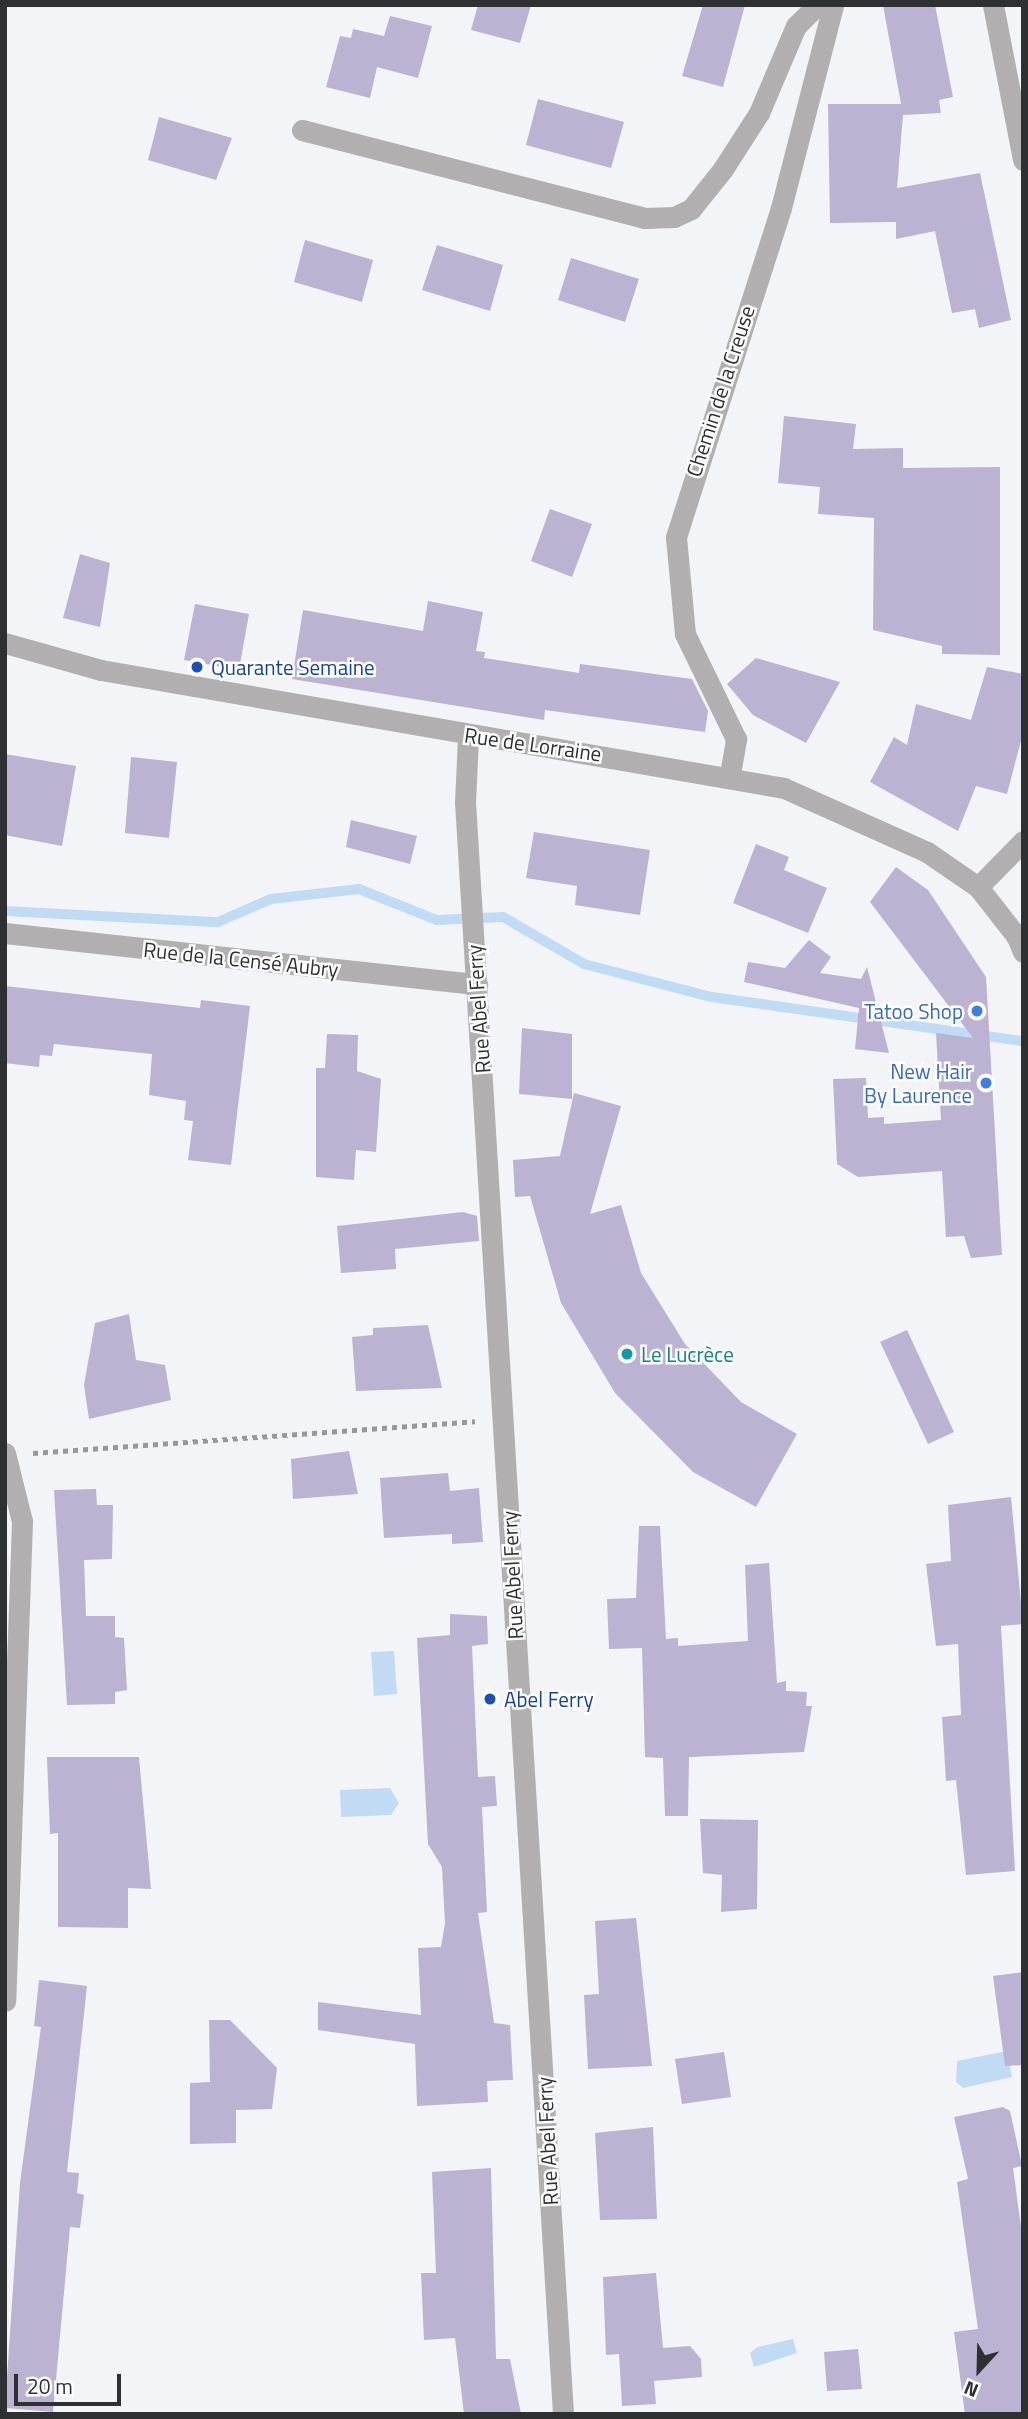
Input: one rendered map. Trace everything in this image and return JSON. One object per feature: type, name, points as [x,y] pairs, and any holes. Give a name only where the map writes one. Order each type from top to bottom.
[{"type":"street","points":[[302,130],[645,218],[674,217],[691,209],[723,169],[759,113],[796,26],[817,5]]},
{"type":"street","name":"Chemin de la Creuse","points":[[730,774],[736,739],[685,634],[676,537],[781,208],[833,5]]},
{"type":"street","points":[[993,5],[1023,160]]},
{"type":"street","name":"Rue de Lorraine","points":[[5,643],[101,670],[468,737],[730,774],[865,820],[978,887],[1021,941]]},
{"type":"street","name":"Rue Abel Ferry","points":[[468,737],[465,802],[563,2414]]},
{"type":"street","points":[[978,887],[1023,841]]},
{"type":"street","name":"Rue de la Censé Aubry","points":[[5,933],[477,984]]},
{"type":"street","points":[[5,1454],[22,1521],[5,2001]]},
{"type":"path","points":[[5,1454],[504,1419]]},
{"type":"water","points":[[394,1651],[397,1694],[374,1696],[371,1652]]},
{"type":"water","points":[[390,1788],[399,1803],[391,1815],[341,1817],[340,1790]]},
{"type":"water","points":[[1007,2051],[1012,2077],[963,2088],[956,2082],[957,2061]]},
{"type":"water","points":[[793,2339],[797,2353],[754,2367],[750,2353],[758,2347]]},
{"type":"building","points":[[478,5],[531,5],[520,43],[471,30]]},
{"type":"building","points":[[703,5],[745,5],[723,87],[682,76]]},
{"type":"building","points":[[883,5],[935,5],[953,97],[939,100],[941,113],[903,115],[897,188],[980,173],[1011,320],[979,328],[975,309],[952,313],[935,231],[896,239],[896,222],[830,223],[828,104],[901,104]]},
{"type":"building","points":[[390,16],[432,26],[418,78],[377,67],[370,98],[326,87],[340,36],[351,38],[353,29],[384,36]]},
{"type":"building","points":[[538,99],[624,122],[611,168],[526,145]]},
{"type":"building","points":[[159,117],[232,138],[216,180],[148,160]]},
{"type":"building","points":[[305,240],[373,260],[362,302],[294,282]]},
{"type":"building","points":[[437,245],[503,265],[490,311],[422,290]]},
{"type":"building","points":[[571,258],[639,279],[625,322],[558,300]]},
{"type":"building","points":[[784,416],[856,424],[853,449],[903,448],[903,468],[1000,467],[1000,655],[942,654],[942,646],[873,630],[874,518],[818,514],[820,487],[778,483]]},
{"type":"building","points":[[550,509],[592,524],[572,577],[531,561]]},
{"type":"building","points":[[80,554],[110,563],[100,627],[63,618]]},
{"type":"building","points":[[428,601],[483,612],[476,651],[485,652],[484,658],[579,673],[580,664],[692,679],[708,711],[705,732],[545,710],[544,720],[292,679],[303,610],[423,631]]},
{"type":"building","points":[[195,604],[249,614],[239,670],[184,660]]},
{"type":"building","points":[[756,658],[840,682],[806,743],[753,715],[727,684]]},
{"type":"building","points":[[987,667],[1023,674],[1023,733],[1007,794],[976,786],[958,831],[870,782],[894,737],[907,745],[916,704],[971,720]]},
{"type":"building","points":[[5,754],[76,766],[62,846],[5,835]]},
{"type":"building","points":[[131,757],[177,762],[169,838],[125,833]]},
{"type":"building","points":[[351,820],[417,836],[410,864],[346,847]]},
{"type":"building","points":[[534,832],[650,850],[640,915],[575,905],[577,886],[526,878]]},
{"type":"building","points":[[756,844],[789,857],[784,870],[827,888],[808,933],[733,903]]},
{"type":"building","points":[[896,867],[928,890],[986,977],[1002,1255],[971,1258],[964,1236],[946,1237],[942,1171],[858,1177],[837,1164],[833,1079],[866,1078],[868,1118],[884,1117],[884,1124],[941,1120],[936,1033],[973,1038],[870,902]]},
{"type":"building","points":[[809,940],[831,957],[820,973],[861,979],[867,967],[889,1053],[855,1049],[859,1008],[744,982],[748,962],[785,968]]},
{"type":"building","points":[[5,986],[200,1008],[201,1000],[250,1006],[231,1165],[188,1160],[193,1121],[184,1120],[186,1101],[149,1095],[152,1054],[54,1044],[52,1056],[40,1055],[39,1067],[5,1063]]},
{"type":"building","points":[[522,1028],[572,1034],[572,1099],[519,1094]]},
{"type":"building","points":[[327,1034],[358,1035],[357,1071],[381,1079],[376,1152],[356,1150],[354,1180],[316,1177],[316,1068],[325,1068]]},
{"type":"building","name":"Le Lucrèce","points":[[574,1093],[621,1106],[590,1214],[621,1205],[641,1273],[685,1344],[741,1402],[797,1434],[756,1507],[693,1472],[615,1393],[561,1303],[530,1196],[515,1197],[513,1160],[560,1156]]},
{"type":"building","points":[[463,1212],[477,1216],[479,1241],[395,1249],[396,1269],[341,1273],[337,1226]]},
{"type":"building","points":[[129,1314],[136,1360],[165,1365],[171,1400],[89,1419],[84,1385],[95,1323]]},
{"type":"building","points":[[428,1325],[442,1388],[356,1391],[352,1337],[373,1335],[373,1328]]},
{"type":"building","points":[[907,1330],[954,1432],[928,1444],[880,1342]]},
{"type":"building","points":[[349,1451],[358,1494],[293,1499],[291,1459]]},
{"type":"building","points":[[448,1473],[450,1491],[479,1488],[483,1542],[452,1544],[452,1534],[384,1538],[380,1478]]},
{"type":"building","points":[[96,1489],[97,1505],[113,1505],[112,1559],[84,1560],[86,1616],[115,1616],[115,1637],[124,1638],[127,1690],[115,1692],[115,1704],[67,1705],[54,1490]]},
{"type":"building","points":[[1011,1497],[1023,1624],[1001,1626],[1015,1871],[966,1875],[956,1780],[946,1781],[942,1717],[961,1715],[958,1644],[936,1646],[926,1564],[951,1561],[948,1505]]},
{"type":"building","points":[[639,1526],[660,1526],[666,1639],[678,1638],[678,1646],[748,1641],[745,1565],[769,1563],[777,1683],[786,1681],[786,1691],[807,1692],[806,1706],[812,1706],[804,1752],[689,1757],[688,1816],[665,1816],[663,1758],[645,1757],[642,1648],[609,1649],[607,1599],[636,1598]]},
{"type":"building","points":[[450,1614],[487,1616],[488,1644],[472,1646],[478,1777],[495,1776],[497,1806],[482,1807],[487,1912],[478,1913],[494,2023],[510,2025],[513,2080],[487,2081],[488,2102],[417,2106],[415,2044],[318,2030],[318,2002],[421,2015],[418,1948],[441,1947],[445,1923],[442,1867],[428,1844],[417,1638],[450,1635]]},
{"type":"building","points":[[47,1757],[139,1757],[151,1889],[128,1888],[128,1928],[58,1927],[58,1833],[50,1834]]},
{"type":"building","points":[[700,1819],[758,1820],[757,1909],[721,1912],[722,1875],[703,1873]]},
{"type":"building","points":[[636,1918],[652,2066],[588,2069],[584,1995],[599,1994],[595,1921]]},
{"type":"building","points":[[1023,1972],[1023,2065],[1005,2066],[993,1976]]},
{"type":"building","points":[[39,1980],[87,1986],[67,2172],[79,2173],[77,2193],[84,2195],[80,2228],[70,2227],[53,2412],[5,2408],[20,2183],[41,2027],[34,2026]]},
{"type":"building","points":[[209,2020],[230,2020],[277,2068],[272,2109],[236,2110],[236,2143],[190,2144],[190,2083],[210,2082]]},
{"type":"building","points":[[724,2052],[731,2097],[682,2104],[675,2059]]},
{"type":"building","points":[[1003,2107],[1010,2111],[1022,2166],[1013,2168],[1023,2242],[1023,2414],[965,2414],[954,2332],[978,2329],[957,2182],[968,2179],[954,2117]]},
{"type":"building","points":[[653,2127],[657,2219],[600,2220],[595,2133]]},
{"type":"building","points":[[491,2168],[496,2359],[510,2359],[521,2414],[464,2414],[455,2338],[424,2340],[421,2273],[436,2273],[432,2172]]},
{"type":"building","points":[[656,2273],[663,2348],[690,2346],[701,2359],[702,2377],[654,2381],[656,2404],[622,2406],[619,2354],[606,2355],[603,2277]]},
{"type":"building","points":[[858,2349],[862,2389],[827,2391],[824,2352]]},
{"type":"waterway","points":[[5,911],[218,922],[271,899],[359,889],[437,920],[503,917],[584,964],[712,997],[1023,1041]]},
{"type":"place","name":"Quarante Semaine","points":[[197,667]]},
{"type":"place","name":"Tatoo Shop","points":[[977,1011]]},
{"type":"place","name":"New Hair By Laurence","points":[[986,1083]]},
{"type":"place","name":"Le Lucrèce","points":[[627,1354]]},
{"type":"place","name":"Abel Ferry","points":[[490,1699]]}]
